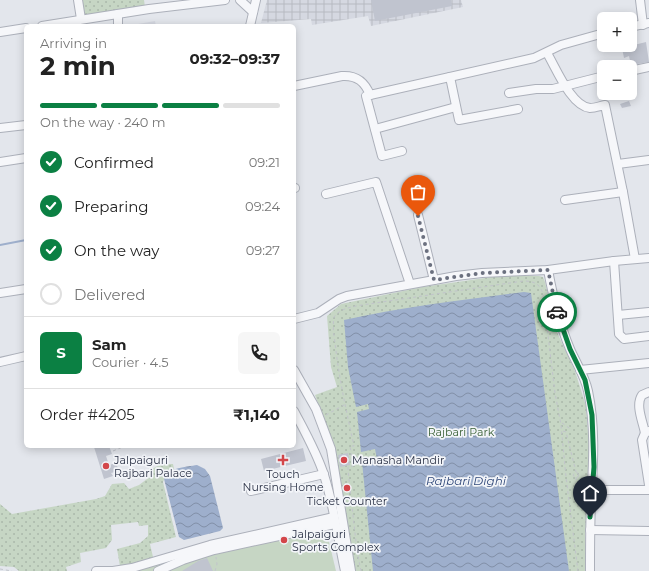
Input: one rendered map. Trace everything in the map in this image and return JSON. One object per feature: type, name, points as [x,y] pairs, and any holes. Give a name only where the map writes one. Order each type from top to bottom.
[{"type":"street","points":[[78,0],[81,19]]},
{"type":"street","points":[[148,0],[149,9]]},
{"type":"street","points":[[56,24],[149,9],[225,0]]},
{"type":"street","points":[[240,0],[253,12]]},
{"type":"street","points":[[250,24],[256,0]]},
{"type":"street","points":[[640,0],[646,24]]},
{"type":"street","points":[[118,14],[118,24]]},
{"type":"street","points":[[0,32],[24,28]]},
{"type":"street","points":[[402,151],[382,156],[366,96],[515,63],[547,53],[561,45],[597,35]]},
{"type":"street","points":[[547,53],[574,99],[589,108],[605,105],[624,192],[635,259]]},
{"type":"street","points":[[637,70],[649,67]]},
{"type":"street","points":[[296,86],[342,76],[350,76],[364,83],[370,95]]},
{"type":"street","points":[[450,77],[459,120],[518,109]]},
{"type":"street","points":[[509,93],[565,86],[597,78]]},
{"type":"street","points":[[375,129],[456,107]]},
{"type":"street","points":[[0,128],[24,125]]},
{"type":"street","points":[[0,162],[24,158]]},
{"type":"street","points":[[618,164],[649,160]]},
{"type":"street","points":[[326,194],[376,182],[410,284]]},
{"type":"street","points":[[565,200],[624,192]]},
{"type":"street","points":[[418,216],[434,280]]},
{"type":"street","points":[[296,318],[318,313],[339,299],[347,296],[410,284],[482,273],[548,270],[649,258]]},
{"type":"street","points":[[614,261],[619,334],[624,338],[649,336]]},
{"type":"street","points":[[548,270],[560,324],[587,387],[592,415],[594,467],[590,530],[590,571]]},
{"type":"street","points":[[0,293],[24,289]]},
{"type":"street","points":[[618,315],[649,312]]},
{"type":"street","points":[[0,362],[24,356]]},
{"type":"street","points":[[580,370],[649,363]]},
{"type":"street","points":[[296,374],[316,409],[327,434],[339,485],[351,571]]},
{"type":"street","points":[[649,392],[642,394],[639,398],[647,432],[642,440],[649,485]]},
{"type":"street","points":[[296,415],[317,456],[324,474],[345,571]]},
{"type":"street","points":[[252,491],[324,474]]},
{"type":"street","points":[[592,490],[649,490]]},
{"type":"street","points":[[158,571],[183,560],[214,550],[335,521]]},
{"type":"street","points":[[96,571],[113,571],[132,568],[210,545],[335,521]]},
{"type":"street","points":[[590,530],[649,531]]},
{"type":"path","points":[[361,571],[357,551],[348,467],[353,466],[350,446],[354,446],[345,404],[333,330],[334,317],[345,308],[523,281],[535,282],[539,285],[543,294],[555,393],[561,423],[578,571]]},
{"type":"path","points":[[324,417],[345,404]]},
{"type":"path","points":[[561,423],[566,424],[572,430]]},
{"type":"path","points":[[562,431],[566,432],[576,472],[579,475],[576,477]]},
{"type":"path","points":[[113,451],[120,448]]},
{"type":"path","points":[[576,472],[574,475],[576,477],[577,502]]},
{"type":"path","points":[[339,485],[350,485]]},
{"type":"path","points":[[214,550],[217,560],[215,571]]},
{"type":"path","points":[[0,569],[12,571]]},
{"type":"shaded area","points":[[267,0],[461,0],[463,7],[371,26],[368,16],[312,25],[311,19],[261,23]]},
{"type":"shaded area","points":[[155,21],[156,24],[138,24]]},
{"type":"green space","points":[[80,0],[144,0],[145,7],[83,17]]},
{"type":"green space","name":"Rajbari Dighi","points":[[499,276],[543,277],[556,330],[575,371],[586,406],[591,474],[585,535],[587,571],[354,571],[334,448],[315,395],[337,387],[331,367],[327,316],[341,304],[422,287]]},
{"type":"green space","points":[[161,464],[173,464],[174,469],[166,475],[163,482],[176,537],[150,544],[153,557],[137,563],[120,566],[117,549],[140,543],[148,536],[148,525],[139,526],[138,522],[111,525],[112,540],[106,548],[80,553],[81,562],[66,567],[67,571],[19,571],[14,567],[0,566],[0,504],[12,514],[96,499],[105,496],[112,484],[124,483],[129,489],[139,485],[147,479],[152,469]]},
{"type":"green space","name":"Jalpaiguri Sports Complex","points":[[324,521],[336,571],[115,571]]},
{"type":"water","name":"Rajbari Dighi","points":[[524,292],[531,293],[569,571],[373,571],[362,462],[377,459],[375,449],[361,452],[357,412],[369,409],[368,404],[356,407],[348,367],[344,320],[366,315],[456,301]]},
{"type":"water","points":[[197,465],[205,469],[210,476],[223,528],[220,531],[184,540],[179,537],[164,479],[169,472],[183,467]]},
{"type":"building","points":[[371,0],[451,0],[452,6],[375,21]]},
{"type":"building","points":[[646,42],[649,62],[637,64],[637,60],[630,60],[629,56],[624,58],[623,52],[637,52],[637,44]]},
{"type":"building","points":[[629,101],[631,106],[622,108],[620,104]]},
{"type":"building","points":[[94,448],[110,448],[112,454],[106,456],[109,465],[116,463],[119,471],[111,473],[113,476],[104,479]]},
{"type":"building","name":"Touch Nursing Home","points":[[303,448],[306,461],[264,471],[261,459]]},
{"type":"building","name":"Manasha Mandir","points":[[348,453],[350,465],[340,467],[338,455]]},
{"type":"building","points":[[207,558],[213,571],[182,571],[198,561]]},
{"type":"waterway","points":[[0,245],[24,240]]},
{"type":"way so far","points":[[418,216],[434,280],[482,273],[548,270],[557,312]]},
{"type":"place","name":"Touch Nursing Home","points":[[283,460]]},
{"type":"place","name":"Manasha Mandir","points":[[344,460]]},
{"type":"place","name":"Jalpaiguri Rajbari Palace","points":[[106,466]]},
{"type":"place","name":"Ticket Counter","points":[[347,488]]},
{"type":"place","name":"Jalpaiguri Sports Complex","points":[[284,540]]},
{"type":"route","points":[[557,312],[570,349],[585,380],[592,415],[594,467],[590,517]]},
{"type":"park label","name":"Rajbari Park","points":[[461,432]]}]
